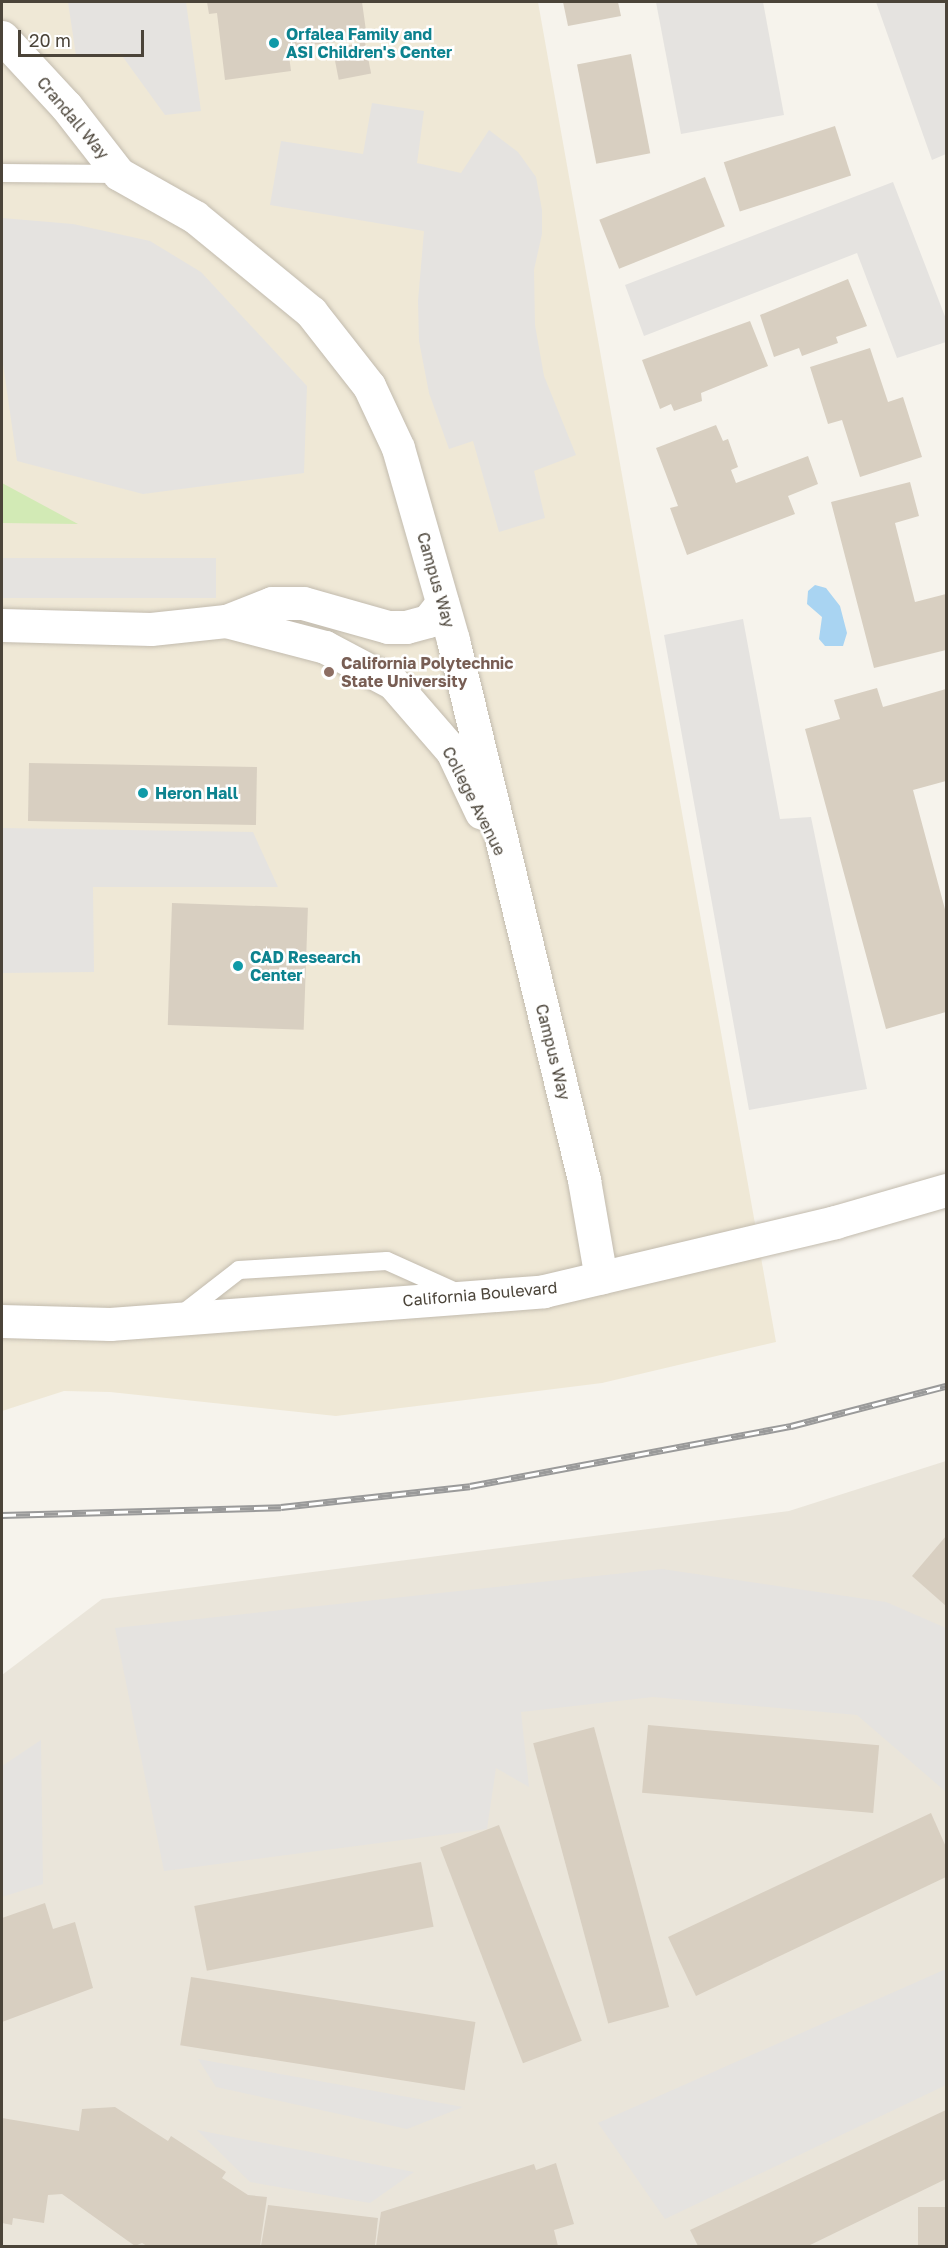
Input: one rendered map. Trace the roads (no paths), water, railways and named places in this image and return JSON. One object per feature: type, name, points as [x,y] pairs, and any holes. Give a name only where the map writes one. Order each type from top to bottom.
[{"type":"street","name":"Crandall Way","points":[[2,37],[66,106],[119,174]]},
{"type":"street","name":"Campus Way","points":[[119,174],[195,218],[311,312],[369,386],[398,448],[442,603],[507,865],[584,1180],[601,1278]]},
{"type":"street","name":"College Avenue","points":[[2,625],[152,629],[226,621],[272,603],[303,603],[388,627],[406,627],[428,621],[442,603]]},
{"type":"street","name":"College Avenue","points":[[226,621],[325,647],[393,683],[452,751],[507,865]]},
{"type":"street","name":"California Boulevard","points":[[2,1321],[110,1324],[544,1291],[835,1222],[946,1190]]},
{"type":"lane","points":[[2,173],[119,174]]},
{"type":"lane","points":[[177,1318],[239,1270],[387,1261],[466,1297]]},
{"type":"water","points":[[815,585],[826,588],[840,606],[847,633],[843,646],[825,646],[819,639],[822,617],[807,604],[808,591]]},
{"type":"railway","points":[[2,1515],[281,1507],[470,1486],[791,1426],[946,1386]]},
{"type":"place","name":"Orfalea Family and ASI Children's Center","points":[[274,43]]},
{"type":"place","name":"California Polytechnic State University","points":[[329,672]]},
{"type":"place","name":"Heron Hall","points":[[143,793]]},
{"type":"place","name":"CAD Research Center","points":[[238,966]]}]
